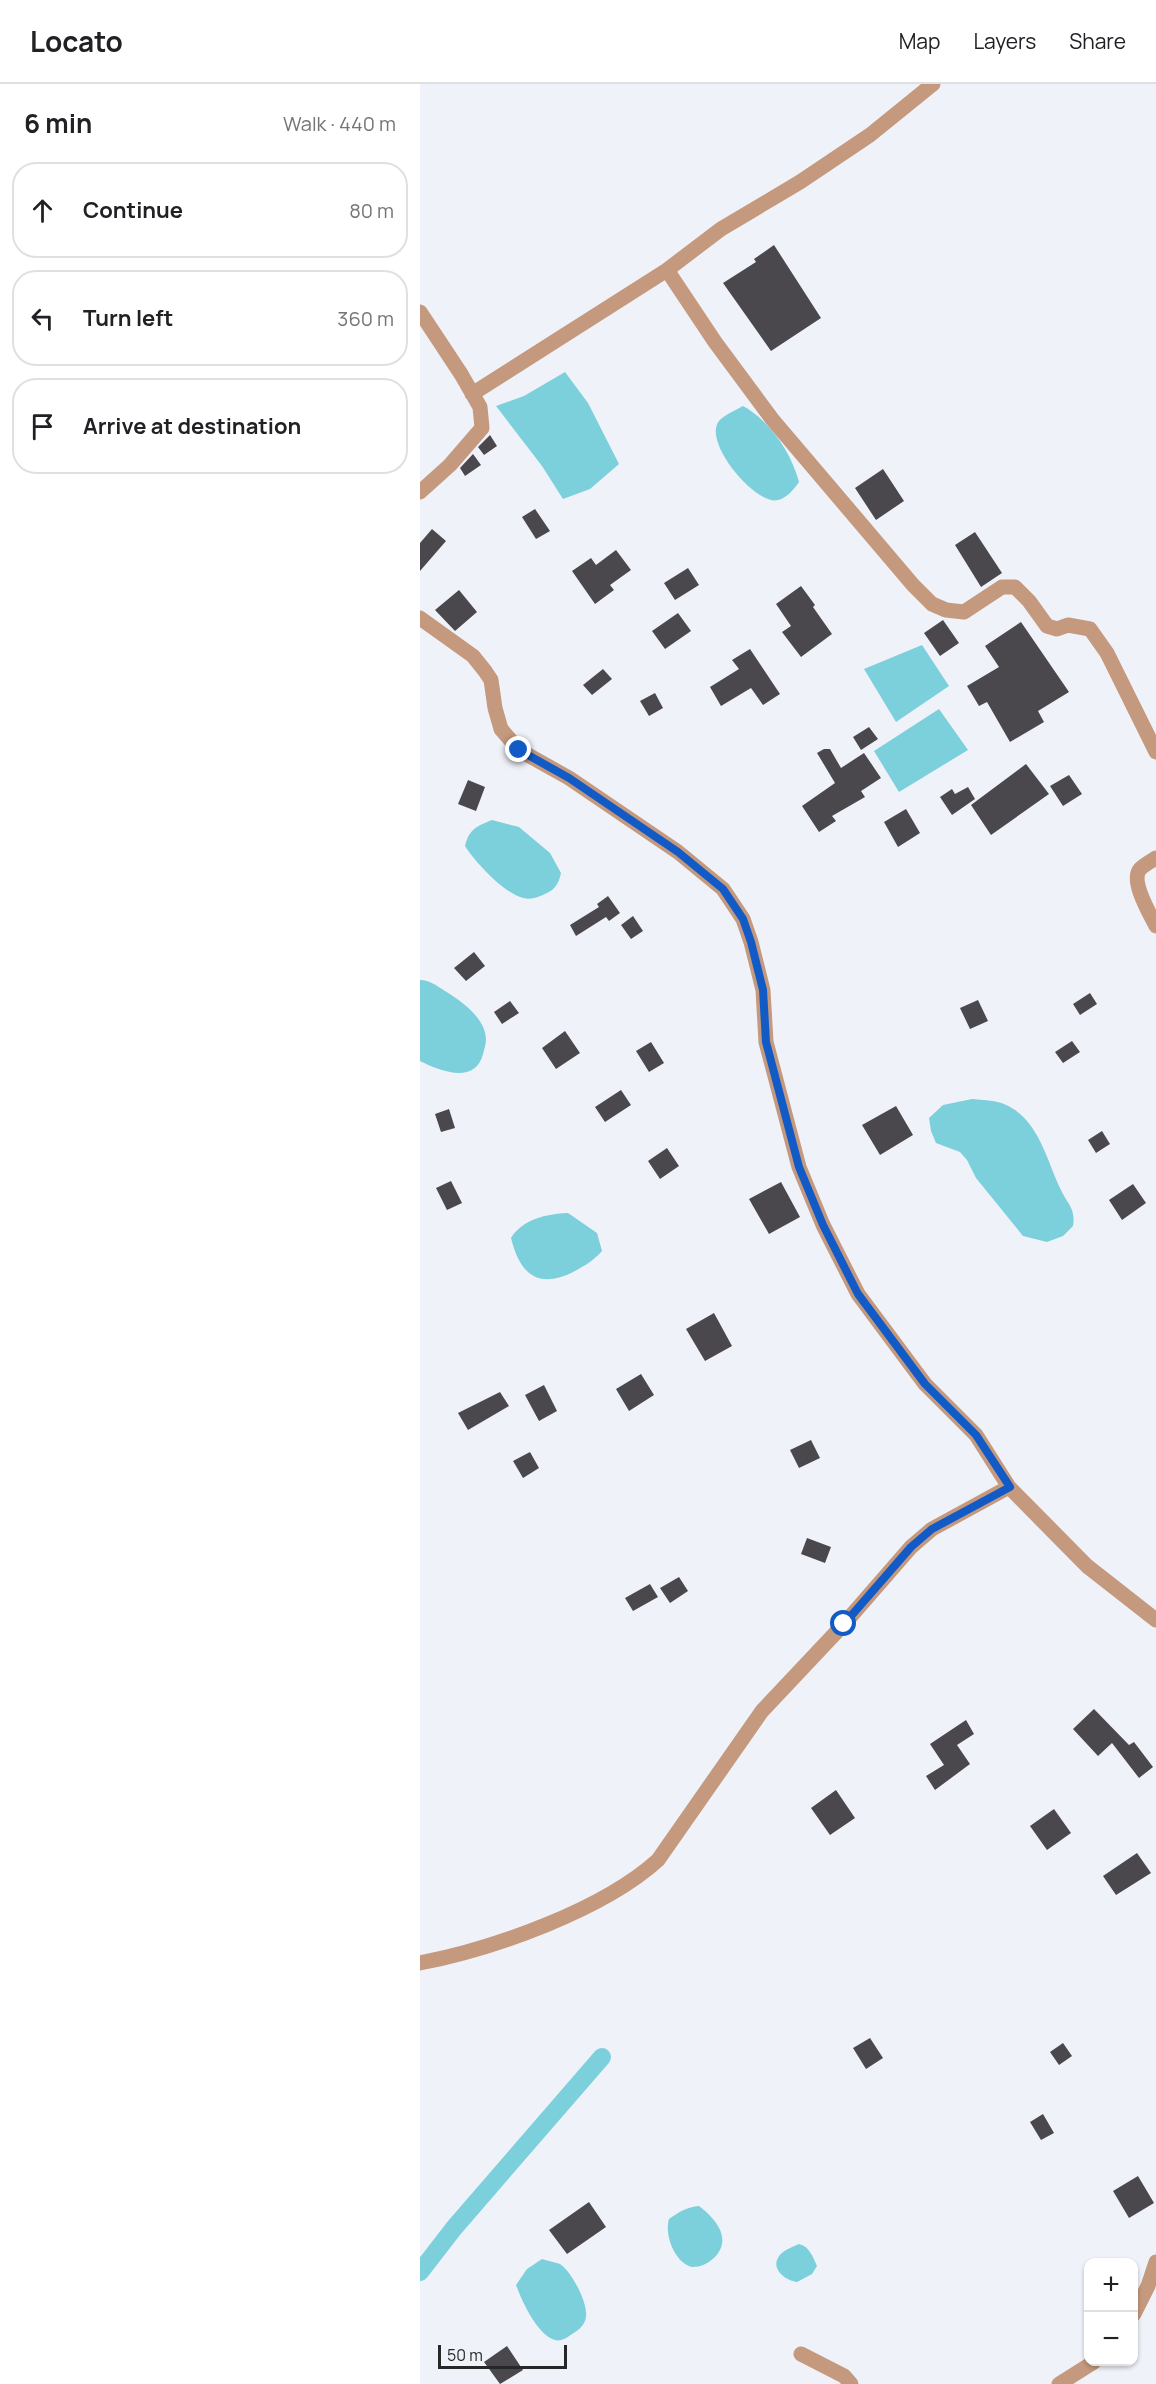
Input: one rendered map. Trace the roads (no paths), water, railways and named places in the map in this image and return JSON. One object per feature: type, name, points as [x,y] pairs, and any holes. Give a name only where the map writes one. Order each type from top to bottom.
[{"type":"street","points":[[472,394],[667,270],[721,229],[800,182],[870,135],[933,84]]},
{"type":"street","points":[[667,270],[715,342],[772,419],[913,585],[932,604],[946,610],[964,612],[1002,587],[1015,587],[1029,601],[1047,626],[1058,628],[1068,625],[1090,629],[1107,653],[1156,752]]},
{"type":"street","points":[[420,312],[480,407],[482,428],[450,465],[420,492]]},
{"type":"street","points":[[420,618],[473,656],[485,671],[491,680],[501,729],[519,750],[569,778],[678,852],[723,889],[743,919],[751,942],[763,990],[766,1042],[799,1167],[823,1225],[858,1294],[925,1384],[976,1435],[1010,1487],[1087,1566],[1156,1620]]},
{"type":"street","points":[[1156,858],[1140,870],[1137,877],[1139,889],[1156,926]]},
{"type":"street","points":[[420,1963],[447,1958],[518,1935],[590,1905],[640,1876],[658,1860],[762,1711],[844,1624],[911,1547],[932,1529],[1010,1487]]},
{"type":"street","points":[[1135,2312],[1148,2286],[1156,2262]]},
{"type":"street","points":[[801,2355],[844,2376],[852,2384]]},
{"type":"street","points":[[1059,2384],[1086,2366]]},
{"type":"water","points":[[565,372],[588,403],[619,464],[590,489],[563,499],[542,466],[496,406],[524,396]]},
{"type":"water","points":[[743,406],[762,420],[778,438],[791,460],[799,482],[790,493],[781,499],[768,499],[745,483],[724,457],[718,443],[716,431],[719,421]]},
{"type":"water","points":[[922,645],[949,686],[896,722],[864,669]]},
{"type":"water","points":[[939,709],[968,750],[899,792],[874,751]]},
{"type":"water","points":[[492,820],[519,827],[550,853],[561,873],[554,888],[540,896],[523,898],[499,884],[476,860],[465,846],[467,840],[474,829]]},
{"type":"water","points":[[420,980],[433,984],[458,1000],[472,1011],[482,1024],[486,1040],[479,1064],[473,1070],[456,1073],[420,1061]]},
{"type":"water","points":[[972,1099],[1004,1104],[1016,1110],[1033,1129],[1072,1210],[1073,1226],[1063,1236],[1047,1242],[1023,1236],[976,1178],[960,1152],[936,1143],[929,1118],[943,1105]]},
{"type":"water","points":[[568,1213],[597,1233],[602,1251],[586,1264],[562,1277],[541,1279],[533,1276],[520,1261],[511,1238],[529,1222]]},
{"type":"water","points":[[699,2206],[716,2223],[722,2237],[722,2244],[714,2258],[701,2266],[692,2267],[681,2260],[672,2248],[668,2225],[669,2219],[676,2214]]},
{"type":"water","points":[[799,2244],[808,2249],[817,2266],[812,2274],[797,2282],[781,2274],[776,2262],[782,2253]]},
{"type":"water","points":[[542,2259],[560,2264],[565,2268],[582,2296],[586,2311],[583,2325],[560,2340],[548,2337],[536,2325],[516,2285],[527,2269]]},
{"type":"waterway","points":[[420,2272],[454,2228],[602,2057]]}]
